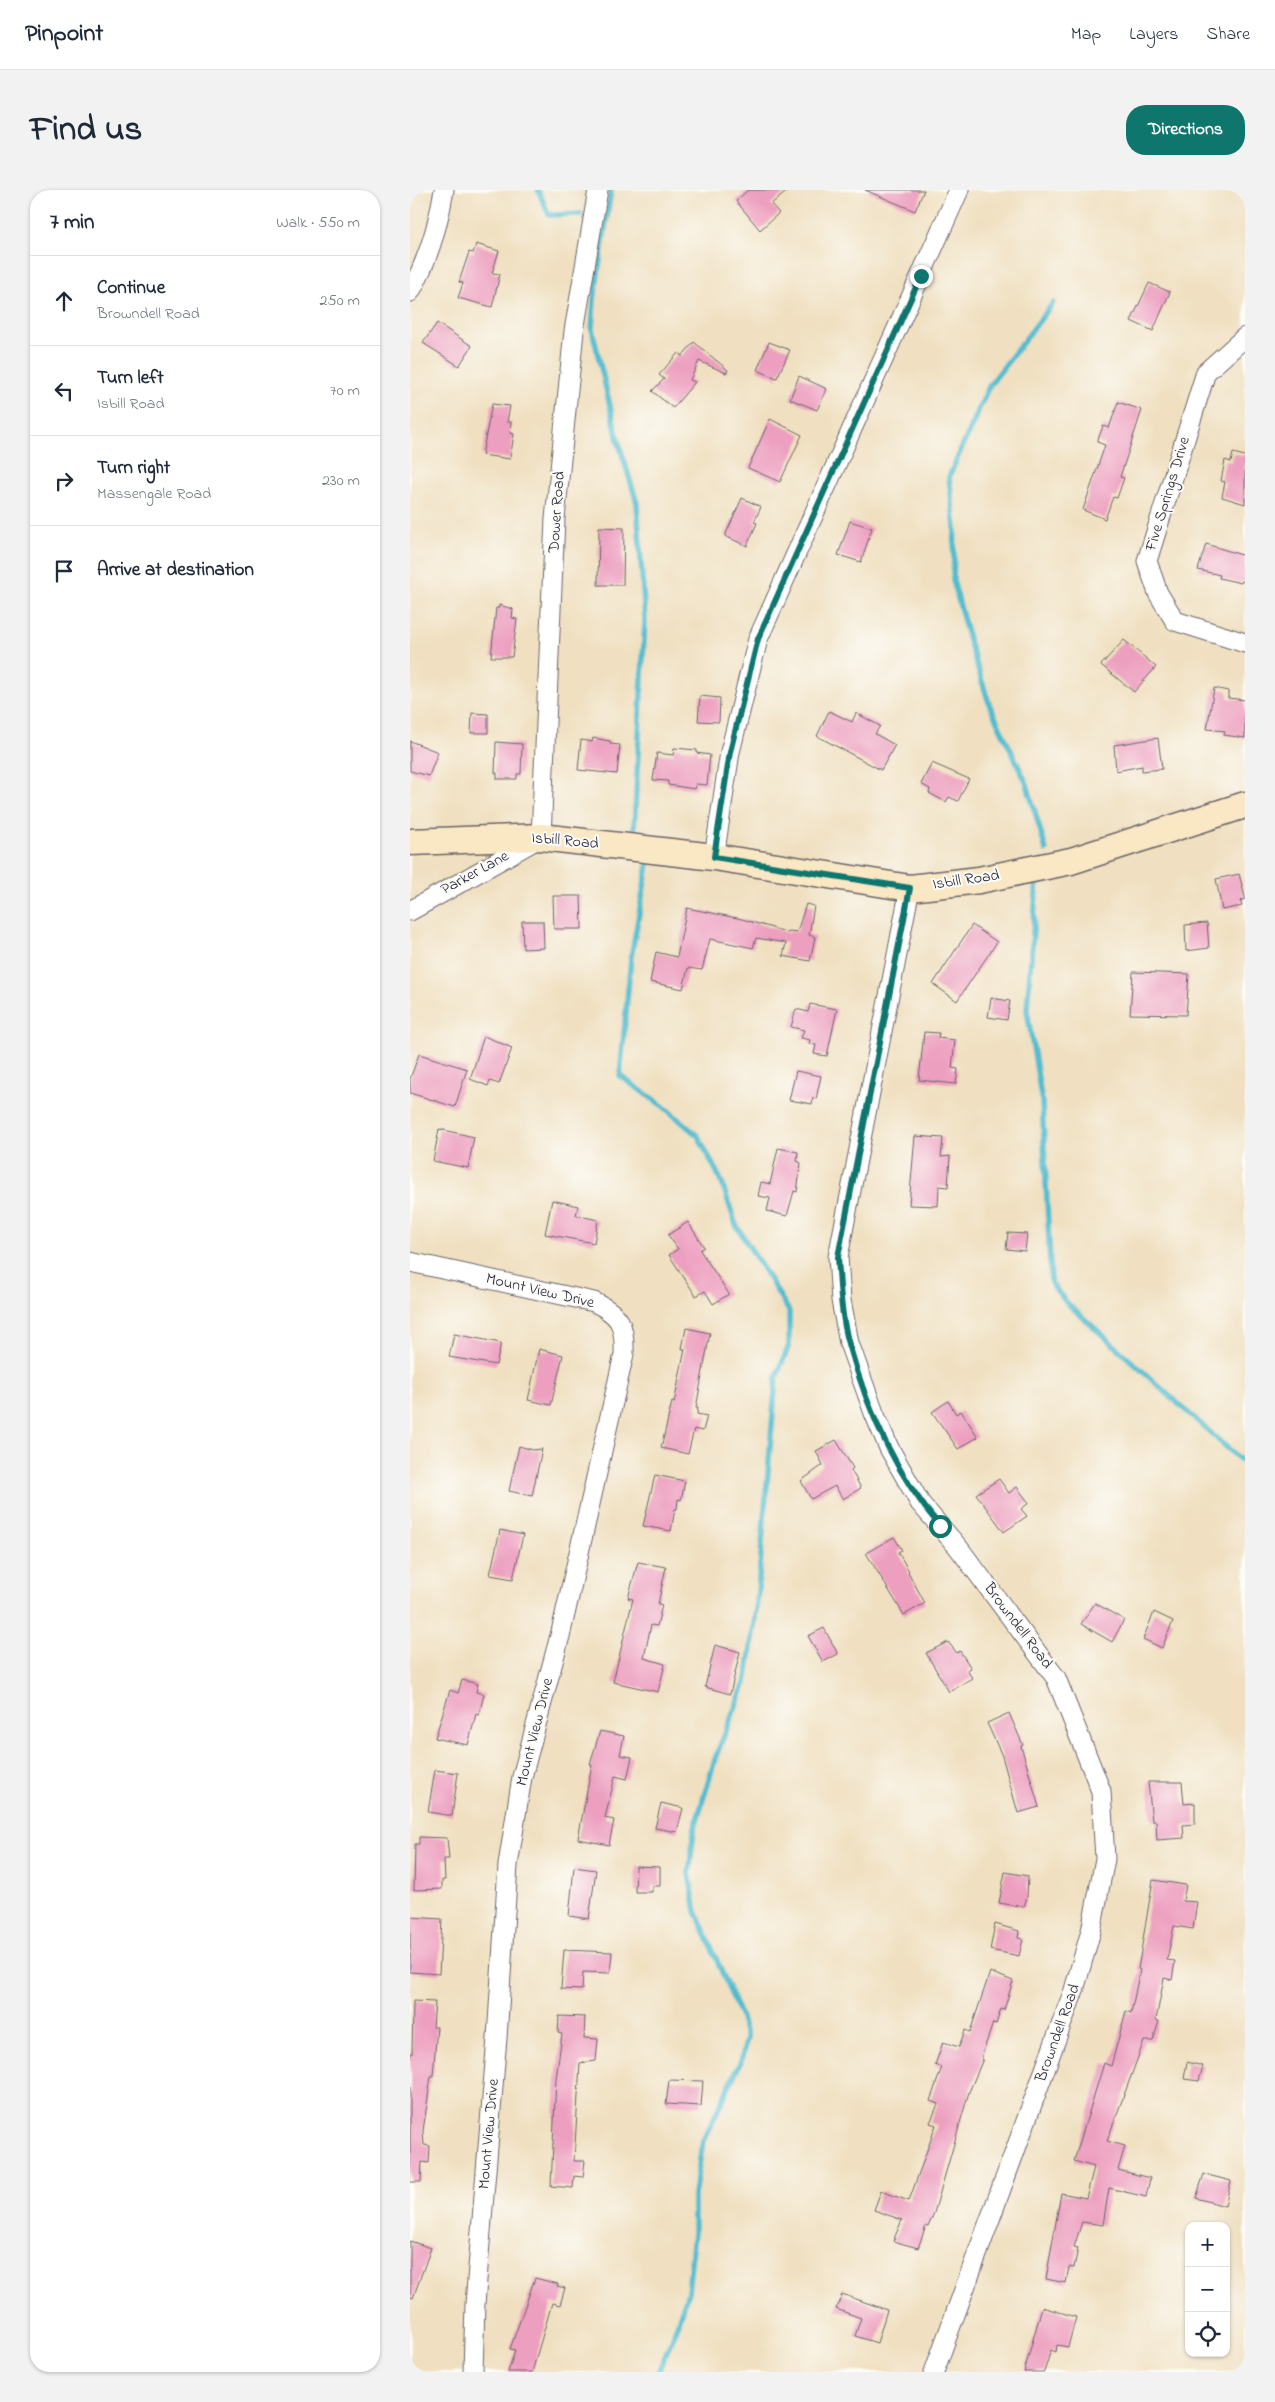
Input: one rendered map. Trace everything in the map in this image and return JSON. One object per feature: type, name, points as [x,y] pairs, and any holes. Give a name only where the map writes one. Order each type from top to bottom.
[{"type":"street","points":[[410,292],[419,276],[438,225],[444,190]]},
{"type":"street","name":"Dower Road","points":[[542,837],[555,519],[574,332],[598,190]]},
{"type":"street","points":[[714,857],[730,752],[758,639],[959,190]]},
{"type":"street","name":"Five Springs Drive","points":[[1245,338],[1206,372],[1147,561],[1158,593],[1175,621],[1245,643]]},
{"type":"street","name":"Isbill Road","points":[[410,842],[542,837],[714,857],[910,888],[979,880],[1071,861],[1245,805]]},
{"type":"street","name":"Parker Lane","points":[[410,911],[542,837]]},
{"type":"street","name":"Browndell Road","points":[[910,888],[838,1257],[841,1300],[848,1343],[889,1448],[920,1502],[961,1551],[1056,1678],[1101,1791],[1105,1859],[1091,1931],[1074,1990],[934,2372]]},
{"type":"street","name":"Mount View Drive","points":[[410,1262],[594,1302],[610,1310],[621,1323],[625,1338],[622,1363],[561,1632],[522,1777],[508,1865],[497,2038],[475,2304],[473,2372]]},
{"type":"building","points":[[748,190],[789,190],[771,204],[779,213],[760,230],[736,201]]},
{"type":"building","points":[[865,190],[924,190],[915,211]]},
{"type":"building","points":[[476,244],[499,251],[492,273],[500,274],[492,307],[458,298],[463,283],[459,282],[469,252],[473,253]]},
{"type":"building","points":[[1149,283],[1170,292],[1153,331],[1131,321]]},
{"type":"building","points":[[437,323],[472,346],[459,366],[423,343]]},
{"type":"building","points":[[694,342],[728,370],[726,373],[699,361],[690,380],[695,382],[673,408],[652,391],[664,379],[659,375],[678,353],[682,356]]},
{"type":"building","points":[[769,342],[790,350],[777,378],[757,370]]},
{"type":"building","points":[[799,376],[827,389],[817,410],[790,399]]},
{"type":"building","points":[[1118,402],[1142,410],[1120,477],[1124,478],[1117,498],[1113,497],[1105,519],[1083,510],[1105,445],[1097,442],[1103,426],[1109,428]]},
{"type":"building","points":[[492,404],[510,406],[507,422],[511,422],[510,433],[514,434],[510,459],[482,455]]},
{"type":"building","points":[[770,419],[802,435],[780,482],[748,468]]},
{"type":"building","points":[[1233,453],[1245,456],[1245,504],[1222,497],[1225,482],[1221,481],[1225,460],[1231,462]]},
{"type":"building","points":[[742,498],[761,507],[754,522],[757,523],[747,546],[725,536]]},
{"type":"building","points":[[850,521],[872,528],[861,562],[838,555]]},
{"type":"building","points":[[599,527],[624,528],[623,585],[598,585]]},
{"type":"building","points":[[1206,544],[1245,556],[1245,581],[1241,583],[1219,578],[1220,575],[1198,570]]},
{"type":"building","points":[[499,605],[513,609],[512,618],[517,619],[512,657],[491,657],[496,608],[499,608]]},
{"type":"building","points":[[1124,640],[1156,667],[1134,692],[1101,665]]},
{"type":"building","points":[[1214,688],[1228,691],[1228,698],[1245,700],[1245,738],[1224,735],[1225,731],[1207,729]]},
{"type":"building","points":[[700,696],[720,698],[719,722],[698,721]]},
{"type":"building","points":[[829,711],[852,722],[856,713],[880,726],[875,734],[895,745],[881,770],[817,736]]},
{"type":"building","points":[[472,713],[488,714],[488,733],[471,733]]},
{"type":"building","points":[[593,738],[610,741],[610,744],[620,745],[617,774],[578,770],[581,740],[592,742]]},
{"type":"building","points":[[1158,738],[1162,769],[1142,771],[1142,766],[1116,771],[1114,745]]},
{"type":"building","points":[[410,741],[438,752],[429,776],[410,771]]},
{"type":"building","points":[[496,742],[522,744],[521,774],[517,774],[517,779],[497,779],[497,773],[495,773]]},
{"type":"building","points":[[674,748],[697,750],[697,753],[710,755],[707,785],[696,784],[695,789],[668,785],[668,781],[653,780],[657,753],[673,755]]},
{"type":"building","points":[[932,763],[969,779],[958,801],[949,797],[946,802],[929,793],[930,789],[921,784]]},
{"type":"building","points":[[1239,874],[1245,897],[1245,899],[1240,901],[1242,906],[1222,910],[1216,879]]},
{"type":"building","points":[[553,896],[581,896],[582,929],[554,929]]},
{"type":"building","points":[[806,904],[814,906],[809,935],[815,937],[810,961],[783,956],[786,943],[756,938],[753,948],[710,939],[702,970],[688,968],[683,989],[650,982],[656,952],[677,957],[687,908],[742,919],[789,933],[789,931],[797,932]]},
{"type":"building","points":[[522,921],[543,921],[544,948],[523,949]]},
{"type":"building","points":[[1207,923],[1209,948],[1186,951],[1185,925]]},
{"type":"building","points":[[972,925],[997,942],[957,1001],[933,984]]},
{"type":"building","points":[[1133,972],[1189,974],[1186,1015],[1130,1014]]},
{"type":"building","points":[[991,998],[1010,1001],[1007,1020],[988,1017]]},
{"type":"building","points":[[810,1004],[837,1009],[827,1056],[814,1054],[816,1045],[809,1044],[810,1040],[801,1038],[804,1030],[791,1027],[796,1009],[808,1012]]},
{"type":"building","points":[[924,1032],[939,1033],[938,1038],[955,1040],[952,1068],[958,1069],[956,1084],[919,1080]]},
{"type":"building","points":[[484,1036],[512,1048],[499,1084],[490,1081],[488,1086],[470,1079]]},
{"type":"building","points":[[419,1054],[467,1069],[455,1107],[410,1093],[410,1079]]},
{"type":"building","points":[[796,1071],[821,1076],[816,1099],[813,1098],[812,1104],[789,1100]]},
{"type":"building","points":[[439,1129],[474,1137],[468,1168],[433,1161]]},
{"type":"building","points":[[915,1136],[943,1138],[941,1157],[950,1156],[948,1187],[939,1186],[938,1206],[909,1205]]},
{"type":"building","points":[[778,1148],[798,1152],[797,1161],[801,1163],[797,1192],[794,1191],[787,1216],[767,1211],[770,1198],[758,1196],[761,1182],[770,1184]]},
{"type":"building","points":[[552,1200],[578,1206],[576,1215],[598,1220],[594,1243],[545,1234]]},
{"type":"building","points":[[688,1222],[704,1247],[700,1250],[729,1294],[713,1304],[705,1291],[696,1296],[669,1255],[678,1249],[668,1235]]},
{"type":"building","points":[[1008,1233],[1027,1234],[1025,1251],[1006,1249]]},
{"type":"building","points":[[686,1328],[710,1333],[696,1408],[698,1408],[697,1414],[707,1416],[703,1431],[694,1429],[688,1454],[661,1448],[672,1402],[674,1403],[685,1349],[682,1349]]},
{"type":"building","points":[[454,1334],[501,1343],[496,1365],[449,1357]]},
{"type":"building","points":[[539,1349],[563,1355],[551,1405],[528,1400]]},
{"type":"building","points":[[948,1401],[956,1414],[961,1411],[978,1437],[958,1449],[932,1412]]},
{"type":"building","points":[[836,1440],[853,1468],[851,1470],[861,1488],[843,1499],[835,1486],[811,1499],[801,1481],[823,1465],[816,1451]]},
{"type":"building","points":[[519,1446],[533,1450],[542,1449],[532,1496],[509,1491]]},
{"type":"building","points":[[655,1475],[685,1481],[681,1500],[678,1499],[677,1509],[675,1509],[671,1531],[643,1526]]},
{"type":"building","points":[[999,1479],[1009,1493],[1017,1487],[1029,1503],[1021,1509],[1027,1516],[1004,1532],[976,1494]]},
{"type":"building","points":[[500,1530],[523,1535],[513,1579],[490,1575]]},
{"type":"building","points":[[894,1537],[902,1550],[898,1552],[925,1603],[904,1615],[866,1553]]},
{"type":"building","points":[[638,1562],[666,1567],[658,1604],[662,1605],[657,1626],[651,1625],[644,1658],[665,1664],[658,1692],[613,1682],[633,1599],[628,1598]]},
{"type":"building","points":[[1095,1603],[1124,1620],[1112,1642],[1081,1624]]},
{"type":"building","points":[[1154,1612],[1173,1621],[1162,1648],[1143,1639]]},
{"type":"building","points":[[824,1628],[838,1654],[823,1662],[808,1636]]},
{"type":"building","points":[[948,1642],[957,1653],[960,1651],[971,1668],[967,1670],[972,1678],[949,1692],[926,1653]]},
{"type":"building","points":[[715,1645],[740,1652],[730,1694],[705,1687]]},
{"type":"building","points":[[462,1680],[478,1684],[476,1692],[484,1694],[479,1715],[476,1714],[468,1745],[435,1738],[450,1690],[458,1693]]},
{"type":"building","points":[[1009,1713],[1023,1745],[1021,1746],[1039,1807],[1018,1813],[1002,1756],[987,1723]]},
{"type":"building","points":[[600,1731],[624,1736],[620,1755],[632,1757],[627,1779],[615,1776],[605,1818],[614,1820],[609,1845],[578,1839],[592,1764],[590,1764]]},
{"type":"building","points":[[435,1770],[458,1773],[452,1816],[428,1812]]},
{"type":"building","points":[[1148,1782],[1182,1782],[1184,1804],[1195,1803],[1195,1824],[1183,1825],[1184,1838],[1157,1840],[1156,1821],[1152,1821]]},
{"type":"building","points":[[661,1803],[683,1808],[677,1832],[655,1828]]},
{"type":"building","points":[[419,1837],[447,1838],[449,1859],[444,1859],[445,1880],[442,1880],[442,1889],[414,1890],[415,1844],[419,1844]]},
{"type":"building","points":[[636,1866],[660,1867],[660,1886],[652,1886],[652,1892],[635,1892]]},
{"type":"building","points":[[574,1867],[596,1870],[589,1919],[569,1916]]},
{"type":"building","points":[[1005,1872],[1028,1876],[1027,1897],[1024,1907],[999,1903]]},
{"type":"building","points":[[1153,1880],[1186,1885],[1183,1901],[1197,1902],[1193,1929],[1174,1926],[1167,1960],[1175,1961],[1172,1980],[1164,1978],[1156,2020],[1159,2021],[1153,2041],[1144,2041],[1107,2141],[1125,2146],[1118,2170],[1150,2178],[1146,2197],[1109,2188],[1103,2225],[1082,2222],[1074,2247],[1078,2248],[1074,2268],[1069,2267],[1066,2283],[1046,2279],[1061,2193],[1086,2198],[1094,2167],[1074,2161],[1104,2063],[1111,2066],[1126,2011],[1131,2013],[1140,1970],[1138,1969]]},
{"type":"building","points":[[410,1917],[442,1919],[439,1974],[410,1972]]},
{"type":"building","points":[[995,1924],[1019,1931],[1018,1938],[1023,1939],[1019,1956],[990,1950]]},
{"type":"building","points":[[564,1950],[612,1952],[610,1973],[583,1972],[582,1990],[561,1989]]},
{"type":"building","points":[[990,1972],[1013,1981],[1004,2010],[1001,2009],[996,2024],[993,2023],[981,2058],[983,2059],[969,2092],[934,2213],[928,2227],[926,2226],[918,2248],[893,2241],[902,2220],[874,2210],[881,2191],[909,2201],[936,2125],[930,2123],[938,2104],[930,2101],[942,2067],[935,2065],[943,2042],[959,2047],[965,2030],[970,2032]]},
{"type":"building","points":[[413,2001],[435,2002],[433,2027],[437,2027],[433,2076],[431,2076],[423,2131],[424,2145],[430,2146],[429,2163],[422,2162],[421,2182],[410,2182],[410,2054],[412,2054]]},
{"type":"building","points":[[559,2016],[585,2017],[584,2038],[598,2039],[596,2061],[580,2063],[574,2161],[585,2161],[583,2177],[574,2176],[573,2188],[551,2186],[556,2079],[562,2034],[558,2033]]},
{"type":"building","points":[[1187,2062],[1203,2066],[1199,2081],[1184,2079]]},
{"type":"building","points":[[669,2080],[703,2081],[701,2106],[666,2104]]},
{"type":"building","points":[[1204,2174],[1231,2181],[1225,2206],[1196,2198]]},
{"type":"building","points":[[410,2241],[431,2248],[413,2298],[410,2297]]},
{"type":"building","points":[[535,2278],[558,2284],[557,2286],[565,2288],[560,2305],[552,2303],[532,2372],[508,2372],[515,2350],[510,2349]]},
{"type":"building","points":[[842,2294],[887,2310],[877,2343],[855,2336],[861,2318],[836,2309]]},
{"type":"building","points":[[1042,2307],[1076,2317],[1068,2347],[1057,2345],[1056,2352],[1051,2350],[1044,2372],[1024,2372]]},
{"type":"waterway","points":[[538,190],[549,215],[580,214]]},
{"type":"waterway","points":[[611,190],[594,299],[592,329],[618,440],[637,503],[645,620],[634,830]]},
{"type":"waterway","points":[[1046,850],[1027,784],[990,706],[970,644],[953,580],[955,528],[949,477],[989,386],[1053,303]]},
{"type":"waterway","points":[[648,865],[631,957],[620,1076],[663,1106],[698,1136],[721,1180],[736,1225],[789,1311],[789,1345],[776,1378],[757,1602],[747,1678],[716,1756],[694,1830],[689,1874],[696,1911],[740,2015],[747,2038],[741,2061],[703,2141],[694,2195],[694,2233],[688,2292],[672,2339],[658,2372]]},
{"type":"waterway","points":[[1037,880],[1027,1010],[1042,1102],[1051,1283],[1066,1302],[1245,1464]]},
{"type":"route","points":[[921,276],[758,639],[730,752],[714,857],[910,888],[838,1257],[841,1300],[848,1343],[874,1413],[889,1448],[920,1502],[940,1526]]}]
